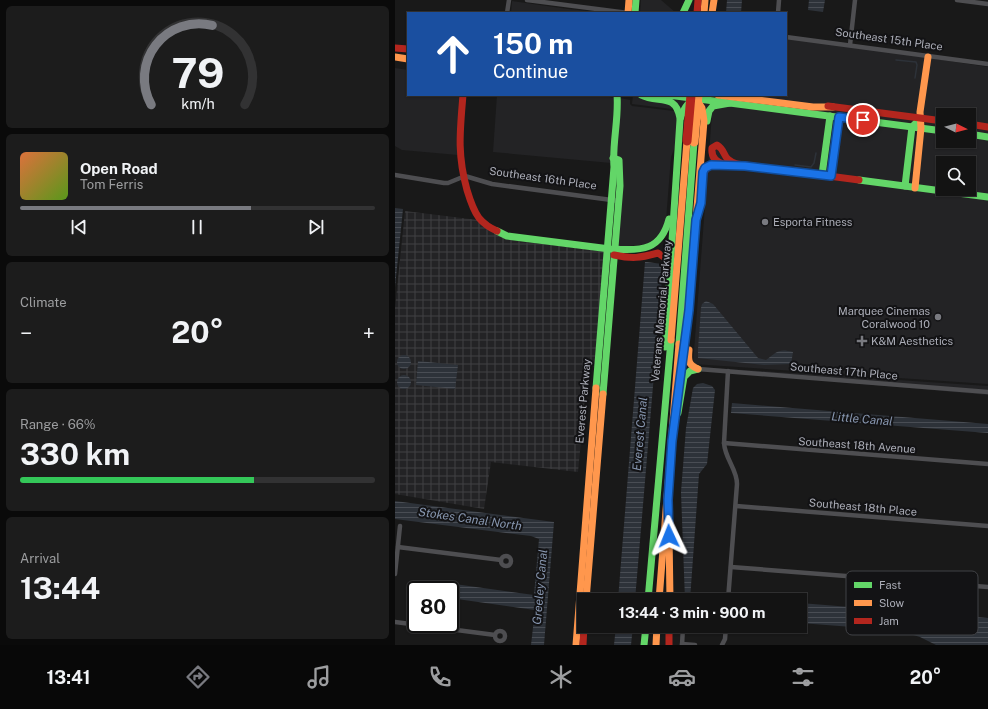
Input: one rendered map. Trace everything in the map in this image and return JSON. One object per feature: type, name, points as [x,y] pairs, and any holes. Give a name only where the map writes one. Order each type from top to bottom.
[{"type":"main road","points":[[629,0],[629,12]]},
{"type":"main road","points":[[635,12],[636,0]]},
{"type":"main road","points":[[683,12],[689,0]]},
{"type":"main road","points":[[688,12],[689,0]]},
{"type":"main road","points":[[697,12],[698,0]]},
{"type":"main road","points":[[704,12],[705,0]]},
{"type":"main road","points":[[712,12],[713,0]]},
{"type":"main road","points":[[395,48],[407,50]]},
{"type":"main road","points":[[395,57],[407,59]]},
{"type":"main road","points":[[905,186],[920,118],[928,57]]},
{"type":"main road","points":[[463,96],[460,150],[465,176],[476,214],[488,226],[507,236],[612,251],[646,248],[658,241],[663,233],[669,220],[674,157],[704,122],[698,96]]},
{"type":"main road","name":"Everest Parkway","points":[[584,593],[612,251],[615,200],[613,158],[618,106],[617,96]]},
{"type":"main road","points":[[643,96],[672,102],[679,109],[688,141],[701,165]]},
{"type":"main road","points":[[681,120],[684,108],[689,101],[698,96],[729,103],[834,113],[936,120]]},
{"type":"main road","name":"Veterans Memorial Parkway","points":[[649,593],[688,141],[698,96]]},
{"type":"main road","points":[[725,96],[813,107],[834,113]]},
{"type":"main road","points":[[758,96],[834,113],[936,130]]},
{"type":"main road","points":[[672,441],[689,310],[701,165],[705,152],[709,110],[712,106],[717,104],[729,103]]},
{"type":"main road","points":[[826,176],[834,113]]},
{"type":"main road","points":[[976,125],[988,127]]},
{"type":"main road","points":[[915,188],[917,127]]},
{"type":"main road","points":[[976,135],[988,137]]},
{"type":"main road","points":[[667,304],[688,141]]},
{"type":"main road","name":"Veterans Memorial Parkway","points":[[660,593],[672,441],[688,141]]},
{"type":"main road","points":[[725,165],[713,156],[711,150],[714,146],[719,146],[722,148],[725,157],[729,161],[745,166]]},
{"type":"main road","points":[[696,220],[701,203],[704,170],[712,164],[745,166],[988,197]]},
{"type":"main road","points":[[612,251],[630,258],[639,258],[654,253],[663,256],[666,261],[667,304],[664,418]]},
{"type":"main road","points":[[693,257],[694,296],[689,360],[691,366],[698,369]]},
{"type":"main road","points":[[675,420],[684,377],[690,371],[698,369]]},
{"type":"main road","name":"Veterans Memorial Parkway","points":[[669,482],[670,593]]},
{"type":"main road","name":"Everest Parkway","points":[[586,593],[592,483]]},
{"type":"main road","name":"Everest Parkway","points":[[576,645],[579,633]]},
{"type":"main road","name":"Everest Parkway","points":[[582,633],[583,645]]},
{"type":"main road","points":[[644,645],[645,633]]},
{"type":"main road","points":[[656,645],[657,633]]},
{"type":"main road","points":[[669,633],[669,645]]},
{"type":"street","points":[[507,12],[509,0]]},
{"type":"street","points":[[527,0],[568,3],[623,12]]},
{"type":"street","points":[[778,12],[779,0]]},
{"type":"street","points":[[850,45],[855,0]]},
{"type":"street","points":[[957,0],[988,4]]},
{"type":"street","name":"Southeast 15th Place","points":[[787,37],[988,64]]},
{"type":"street","points":[[395,175],[444,183],[449,183],[465,176]]},
{"type":"street","name":"Southeast 16th Place","points":[[465,176],[492,184],[615,200]]},
{"type":"street","name":"Southeast 17th Place","points":[[698,369],[988,392]]},
{"type":"street","points":[[728,371],[724,444],[725,454],[734,469],[737,478],[729,593]]},
{"type":"street","name":"Southeast 18th Avenue","points":[[724,444],[988,464]]},
{"type":"street","name":"Southeast 18th Place","points":[[736,506],[988,526]]},
{"type":"street","points":[[395,574],[400,526]]},
{"type":"street","points":[[398,546],[501,560]]},
{"type":"street","points":[[731,567],[846,576]]},
{"type":"street","points":[[978,586],[988,587]]},
{"type":"street","points":[[395,622],[495,635]]},
{"type":"street","points":[[683,633],[682,644],[695,645]]},
{"type":"street","points":[[722,645],[725,639],[725,633]]},
{"type":"shaded area","points":[[641,0],[661,0],[675,12],[640,12]]},
{"type":"shaded area","points":[[512,1],[598,12],[511,12]]},
{"type":"shaded area","points":[[787,36],[988,67],[988,384],[693,364],[712,114],[632,104],[633,96],[787,96]]},
{"type":"shaded area","points":[[395,68],[407,70],[407,96],[461,96],[458,155],[402,150],[395,146]]},
{"type":"shaded area","points":[[497,96],[604,96],[615,98],[611,163],[493,152]]},
{"type":"shaded area","points":[[620,98],[630,100],[630,104],[632,106],[674,111],[678,118],[676,144],[671,157],[666,220],[664,228],[649,244],[617,247],[623,186],[616,156]]},
{"type":"shaded area","points":[[405,211],[478,220],[506,239],[605,251],[596,367],[584,366],[584,374],[587,379],[578,472],[491,462],[484,509],[395,494],[395,308]]},
{"type":"shaded area","points":[[700,367],[988,386],[988,395],[701,370]]},
{"type":"water","points":[[727,0],[742,0],[741,12],[726,12]]},
{"type":"water","points":[[809,0],[825,0],[823,12],[808,10]]},
{"type":"water","points":[[395,208],[403,209],[395,287]]},
{"type":"water","name":"Everest Canal","points":[[645,262],[662,264],[663,267],[636,593],[619,593]]},
{"type":"water","points":[[706,301],[713,304],[758,358],[766,360],[775,353],[784,350],[793,352],[791,364],[764,365],[698,358],[701,308],[702,304]]},
{"type":"water","points":[[401,355],[407,355],[411,359],[411,365],[407,369],[401,369],[397,365],[397,359]]},
{"type":"water","points":[[418,361],[458,365],[455,389],[416,385]]},
{"type":"water","points":[[404,375],[409,377],[411,382],[409,387],[404,389],[399,387],[397,382],[399,377]]},
{"type":"water","points":[[703,383],[712,386],[715,390],[707,464],[699,474],[690,593],[685,593],[681,492],[686,428],[693,388],[697,384]]},
{"type":"water","name":"Little Canal","points":[[732,403],[988,424],[988,433],[731,413]]},
{"type":"water","points":[[395,501],[554,522],[544,645],[531,645],[535,610],[459,599],[459,585],[534,595],[539,539],[531,536],[395,519]]},
{"type":"water","points":[[807,604],[846,607],[846,626],[807,624]]},
{"type":"water","points":[[978,617],[988,618],[988,645],[936,645],[914,635],[978,635]]},
{"type":"water","points":[[615,633],[632,633],[631,645],[614,645]]},
{"type":"waterway","points":[[896,60],[916,62],[915,78]]},
{"type":"waterway","points":[[795,165],[811,167],[814,163],[816,153]]},
{"type":"traffic: fast","points":[[635,12],[636,0]]},
{"type":"traffic: fast","points":[[683,12],[689,0]]},
{"type":"traffic: fast","points":[[596,388],[614,167],[617,96]]},
{"type":"traffic: fast","points":[[643,96],[670,102],[678,110],[680,118]]},
{"type":"traffic: fast","points":[[676,96],[936,130]]},
{"type":"traffic: fast","points":[[665,347],[680,120],[688,104],[700,96]]},
{"type":"traffic: fast","points":[[707,121],[709,111],[713,106],[730,103]]},
{"type":"traffic: fast","points":[[822,175],[830,116]]},
{"type":"traffic: fast","points":[[905,186],[912,127],[916,123]]},
{"type":"traffic: fast","points":[[976,135],[988,137]]},
{"type":"traffic: fast","points":[[679,344],[694,142]]},
{"type":"traffic: fast","points":[[603,394],[620,186],[619,160],[613,158]]},
{"type":"traffic: fast","points":[[859,180],[988,197]]},
{"type":"traffic: fast","points":[[614,249],[642,249],[655,243],[661,237],[669,219]]},
{"type":"traffic: fast","points":[[497,231],[507,236],[610,249]]},
{"type":"traffic: fast","points":[[649,593],[671,340]]},
{"type":"traffic: fast","points":[[678,413],[684,377],[690,371],[698,369]]},
{"type":"traffic: fast","points":[[644,645],[645,633]]},
{"type":"traffic: slow","points":[[628,12],[629,0]]},
{"type":"traffic: slow","points":[[704,12],[705,0]]},
{"type":"traffic: slow","points":[[712,12],[714,0]]},
{"type":"traffic: slow","points":[[395,57],[407,59]]},
{"type":"traffic: slow","points":[[915,188],[921,128],[920,112],[928,57]]},
{"type":"traffic: slow","points":[[694,142],[698,96]]},
{"type":"traffic: slow","points":[[726,96],[813,107],[833,107]]},
{"type":"traffic: slow","points":[[682,363],[693,257],[704,121],[702,108],[696,99]]},
{"type":"traffic: slow","points":[[831,177],[839,117]]},
{"type":"traffic: slow","points":[[671,340],[687,141]]},
{"type":"traffic: slow","points":[[660,593],[679,344]]},
{"type":"traffic: slow","points":[[689,350],[689,362],[692,366],[698,369]]},
{"type":"traffic: slow","points":[[576,645],[596,388]]},
{"type":"traffic: slow","points":[[587,593],[603,394]]},
{"type":"traffic: slow","points":[[669,533],[670,593]]},
{"type":"traffic: slow","points":[[656,645],[657,633]]},
{"type":"traffic: jam","points":[[697,12],[698,0]]},
{"type":"traffic: jam","points":[[395,48],[407,49]]},
{"type":"traffic: jam","points":[[463,96],[460,142],[462,165],[467,190],[473,208],[479,218],[487,226],[497,231]]},
{"type":"traffic: jam","points":[[687,141],[691,96]]},
{"type":"traffic: jam","points":[[828,106],[936,120]]},
{"type":"traffic: jam","points":[[976,125],[988,127]]},
{"type":"traffic: jam","points":[[745,165],[740,166],[735,166],[718,162],[712,154],[712,148],[717,145],[729,160],[737,164],[859,180]]},
{"type":"traffic: jam","points":[[703,178],[707,167],[713,164],[725,165]]},
{"type":"traffic: jam","points":[[614,255],[636,257],[658,253],[665,258],[667,268]]},
{"type":"traffic: jam","points":[[583,645],[584,633]]},
{"type":"traffic: jam","points":[[669,633],[669,645]]},
{"type":"place","name":"Esporta Fitness","points":[[765,222]]},
{"type":"place","name":"Marquee Cinemas Coralwood 10","points":[[938,317]]},
{"type":"place","name":"K&M Aesthetics","points":[[862,341]]},
{"type":"route","points":[[669,536],[668,500],[672,441],[689,310],[696,220],[701,203],[703,172],[705,168],[715,164],[831,176],[839,117],[863,120]]},
{"type":"water label","name":"Stokes Canal North","points":[[470,519]]},
{"type":"water label","name":"Greeley Canal","points":[[540,587]]}]
